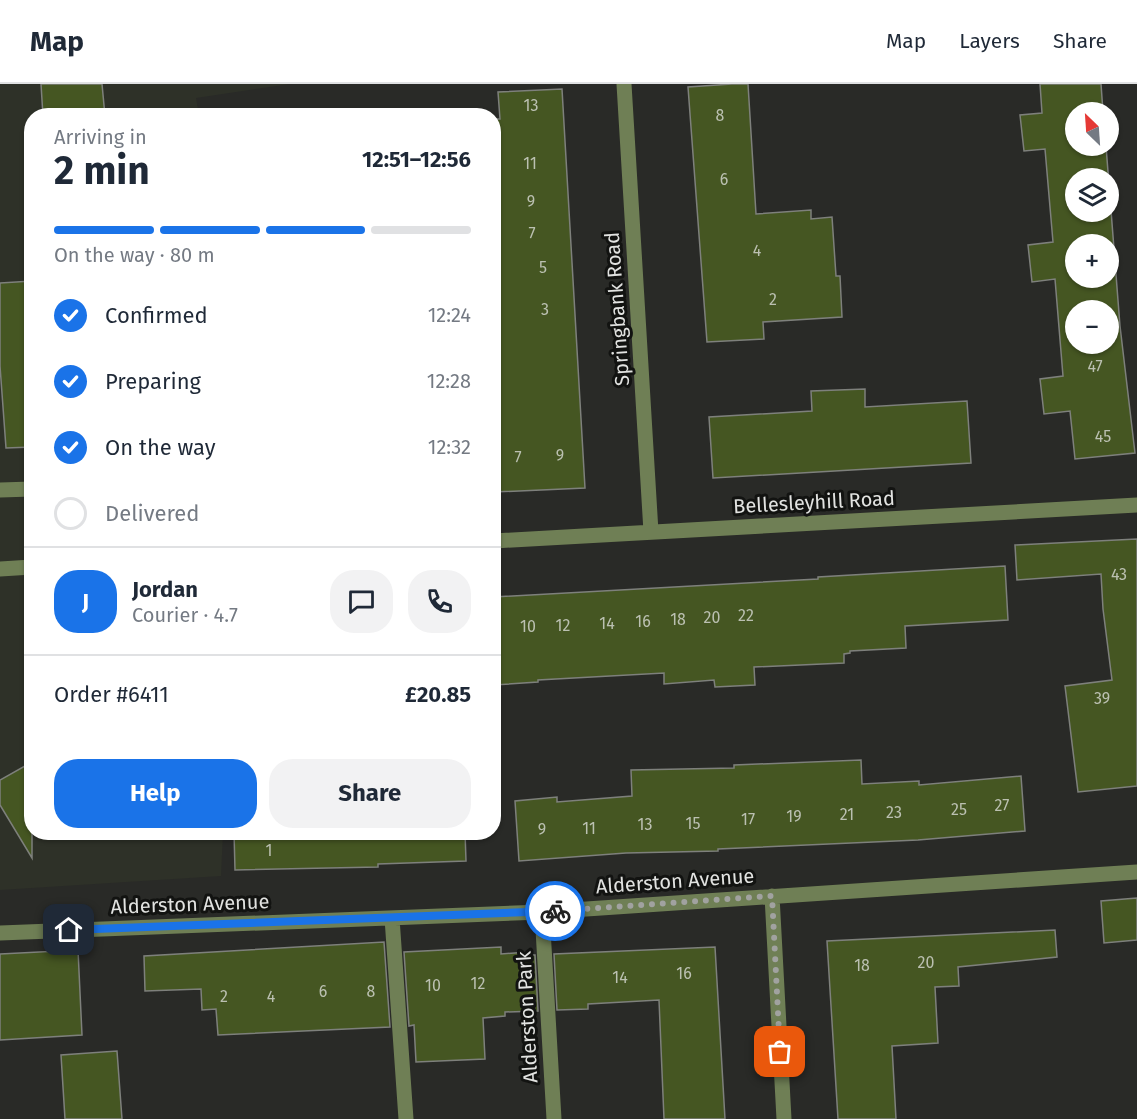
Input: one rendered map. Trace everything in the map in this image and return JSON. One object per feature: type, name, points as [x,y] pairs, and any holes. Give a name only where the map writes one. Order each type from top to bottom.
[{"type":"street","name":"Springbank Road","points":[[624,84],[651,532]]},
{"type":"street","points":[[0,490],[24,489]]},
{"type":"street","name":"Bellesleyhill Road","points":[[501,541],[1137,505]]},
{"type":"street","points":[[0,569],[24,568]]},
{"type":"street","name":"Alderston Avenue","points":[[0,933],[542,912],[1137,872]]},
{"type":"street","points":[[772,896],[784,1119]]},
{"type":"street","name":"Alderston Park","points":[[542,912],[554,1119]]},
{"type":"street","points":[[392,918],[406,1119]]},
{"type":"shaded area","points":[[0,84],[290,84],[196,98],[198,108],[24,108],[24,840],[223,840],[221,876],[0,890]]},
{"type":"building","points":[[41,84],[102,84],[104,108],[42,108]]},
{"type":"building","points":[[748,84],[756,214],[811,210],[811,219],[832,217],[836,276],[840,276],[842,317],[763,322],[764,339],[707,342],[688,87]]},
{"type":"building","points":[[1040,84],[1101,84],[1102,102],[1065,102],[1065,156],[1107,156],[1108,168],[1065,168],[1065,222],[1112,222],[1113,234],[1065,234],[1065,288],[1117,288],[1118,300],[1065,300],[1065,354],[1119,354],[1119,313],[1135,453],[1075,459],[1070,411],[1044,414],[1040,379],[1063,376],[1055,279],[1032,282],[1028,245],[1053,242],[1045,149],[1024,151],[1020,115],[1042,113]]},
{"type":"building","points":[[562,89],[585,488],[501,492],[501,108],[498,92]]},
{"type":"building","points":[[24,282],[24,447],[6,448],[0,366],[0,283]]},
{"type":"building","points":[[865,389],[865,407],[967,401],[971,463],[713,478],[709,417],[812,411],[811,391]]},
{"type":"building","points":[[1137,539],[1137,786],[1078,792],[1065,686],[1112,680],[1101,574],[1017,580],[1015,545]]},
{"type":"building","points":[[1005,566],[1008,620],[905,626],[906,648],[850,651],[844,654],[844,663],[754,667],[755,685],[715,687],[714,680],[664,684],[664,673],[538,680],[538,682],[501,685],[501,597],[818,579],[818,577]]},
{"type":"building","points":[[861,760],[862,784],[919,781],[919,785],[1021,776],[1025,831],[918,840],[718,849],[718,851],[626,853],[519,861],[515,801],[557,797],[557,802],[632,796],[631,770],[734,768],[734,765]]},
{"type":"building","points":[[24,766],[24,840],[32,840],[32,858],[0,805],[0,780]]},
{"type":"building","points":[[234,840],[465,840],[466,861],[378,864],[378,867],[235,870]]},
{"type":"building","points":[[1137,898],[1137,940],[1104,943],[1101,901]]},
{"type":"building","points":[[1055,930],[1057,957],[958,967],[959,986],[935,987],[938,1043],[892,1046],[896,1119],[838,1119],[827,941]]},
{"type":"building","points":[[384,942],[390,1027],[218,1035],[216,1009],[202,1010],[201,989],[145,991],[144,956]]},
{"type":"building","points":[[501,947],[501,954],[528,952],[528,955],[535,955],[538,1011],[505,1012],[505,1016],[483,1018],[485,1059],[416,1062],[414,1025],[409,1026],[404,952]]},
{"type":"building","points":[[715,947],[725,1119],[664,1119],[659,1000],[588,1004],[588,1009],[557,1010],[554,954]]},
{"type":"building","points":[[78,950],[82,1035],[0,1040],[0,954]]},
{"type":"building","points":[[117,1051],[122,1119],[65,1119],[61,1055]]},
{"type":"way so far","points":[[555,911],[772,896],[780,1052]]},
{"type":"route","points":[[69,930],[555,911]]}]
